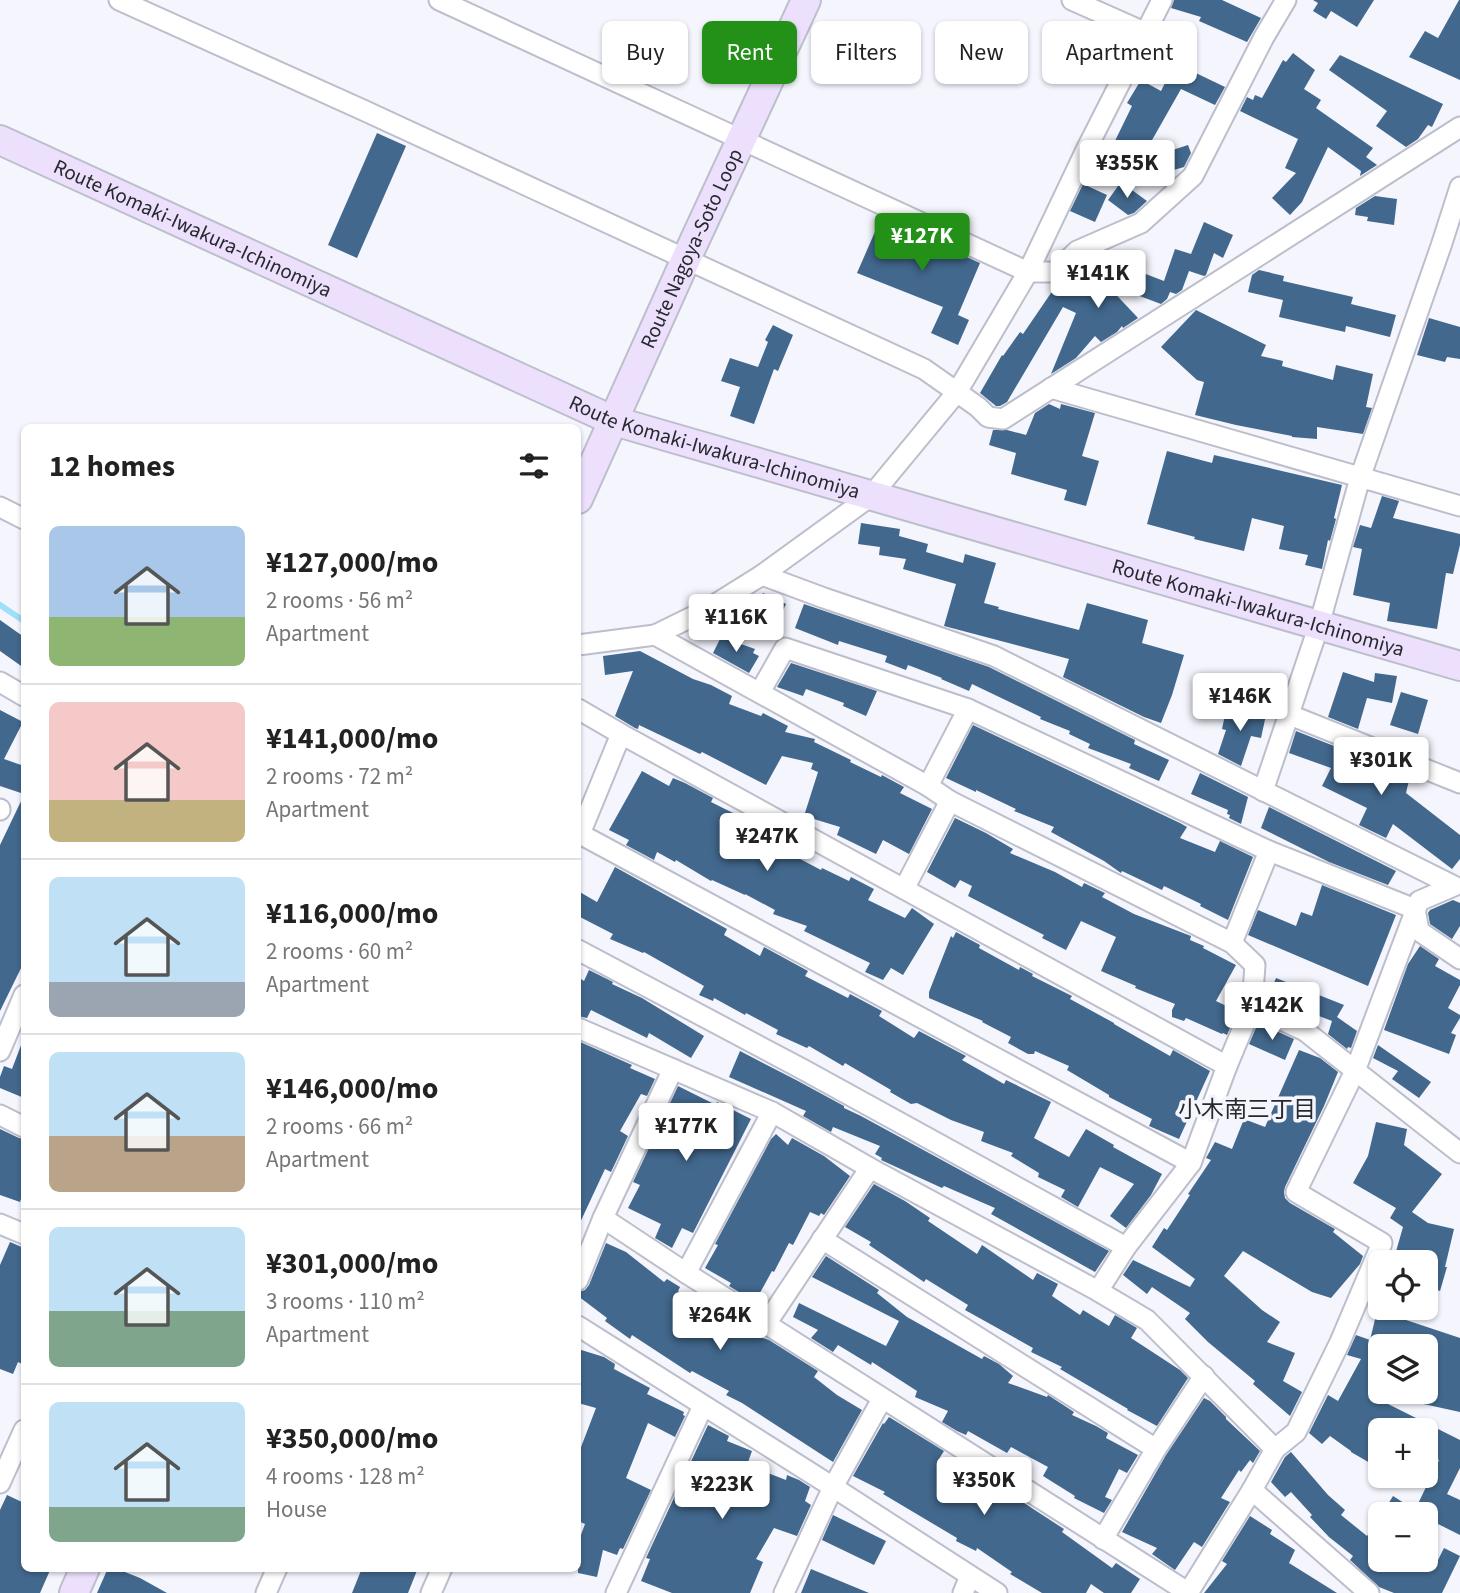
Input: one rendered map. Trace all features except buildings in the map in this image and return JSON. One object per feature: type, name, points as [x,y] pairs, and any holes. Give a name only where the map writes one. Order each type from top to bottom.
[{"type":"main road","name":"Route Nagoya-Soto Loop","points":[[581,492],[806,0]]},
{"type":"main road","name":"Route Komaki-Iwakura-Ichinomiya","points":[[0,140],[614,421],[1460,666]]},
{"type":"main road","points":[[74,1593],[83,1572]]},
{"type":"street","points":[[119,0],[924,369],[988,417],[1003,419],[1460,127]]},
{"type":"street","points":[[439,0],[1028,272],[1055,272],[1077,251],[1141,223],[1193,176],[1264,37],[1286,0]]},
{"type":"street","points":[[1072,0],[1119,21]]},
{"type":"street","points":[[1152,21],[1162,0]]},
{"type":"street","points":[[581,645],[655,635],[706,610],[762,575],[871,496],[957,392],[1028,272],[1120,84]]},
{"type":"street","points":[[1263,791],[1320,625],[1360,478],[1460,187]]},
{"type":"street","points":[[1051,388],[1460,506]]},
{"type":"street","points":[[0,507],[21,518]]},
{"type":"street","points":[[762,575],[994,656],[1457,885]]},
{"type":"street","points":[[655,635],[928,786],[950,801],[1232,943],[1255,965],[1252,1006],[1191,1163],[1126,1247],[1098,1291]]},
{"type":"street","points":[[760,692],[785,648],[968,709],[1269,851],[1415,909]]},
{"type":"street","points":[[0,682],[21,694]]},
{"type":"street","points":[[928,786],[968,709]]},
{"type":"street","points":[[581,711],[1227,1066]]},
{"type":"street","points":[[1290,715],[1460,783]]},
{"type":"street","points":[[581,831],[621,734]]},
{"type":"street","points":[[904,889],[950,801]]},
{"type":"street","points":[[581,837],[1191,1163]]},
{"type":"street","points":[[1232,943],[1269,851]]},
{"type":"street","points":[[603,1218],[1188,1593],[1275,1449],[1296,1432],[1340,1342],[1382,1243],[1296,1192],[1355,1071],[1419,901],[1457,885]]},
{"type":"street","points":[[1415,909],[1419,931],[1460,958]]},
{"type":"street","points":[[581,952],[804,1070],[1126,1247]]},
{"type":"street","points":[[0,1051],[21,1002]]},
{"type":"street","points":[[1252,1006],[1305,1031],[1460,1153]]},
{"type":"street","points":[[581,1029],[772,1112],[1147,1320],[1275,1449]]},
{"type":"street","points":[[581,1273],[603,1218],[673,1069]]},
{"type":"street","points":[[686,1273],[772,1112]]},
{"type":"street","points":[[0,1115],[21,1125]]},
{"type":"street","points":[[766,1324],[870,1168]]},
{"type":"street","points":[[2,1230],[21,1233]]},
{"type":"street","points":[[822,1239],[1156,1449]]},
{"type":"street","points":[[581,1328],[833,1487],[967,1585],[997,1593]]},
{"type":"street","points":[[1102,1539],[1204,1376]]},
{"type":"street","points":[[784,1593],[833,1487],[882,1399]]},
{"type":"street","points":[[616,1593],[703,1406]]},
{"type":"street","points":[[0,1483],[21,1437]]},
{"type":"street","points":[[1252,1490],[1369,1593]]},
{"type":"street","points":[[265,1593],[275,1572]]},
{"type":"street","points":[[431,1593],[440,1572]]},
{"type":"waterway","points":[[0,605],[21,619]]},
{"type":"district","name":"小木南三丁目","points":[[1247,1109]]}]
